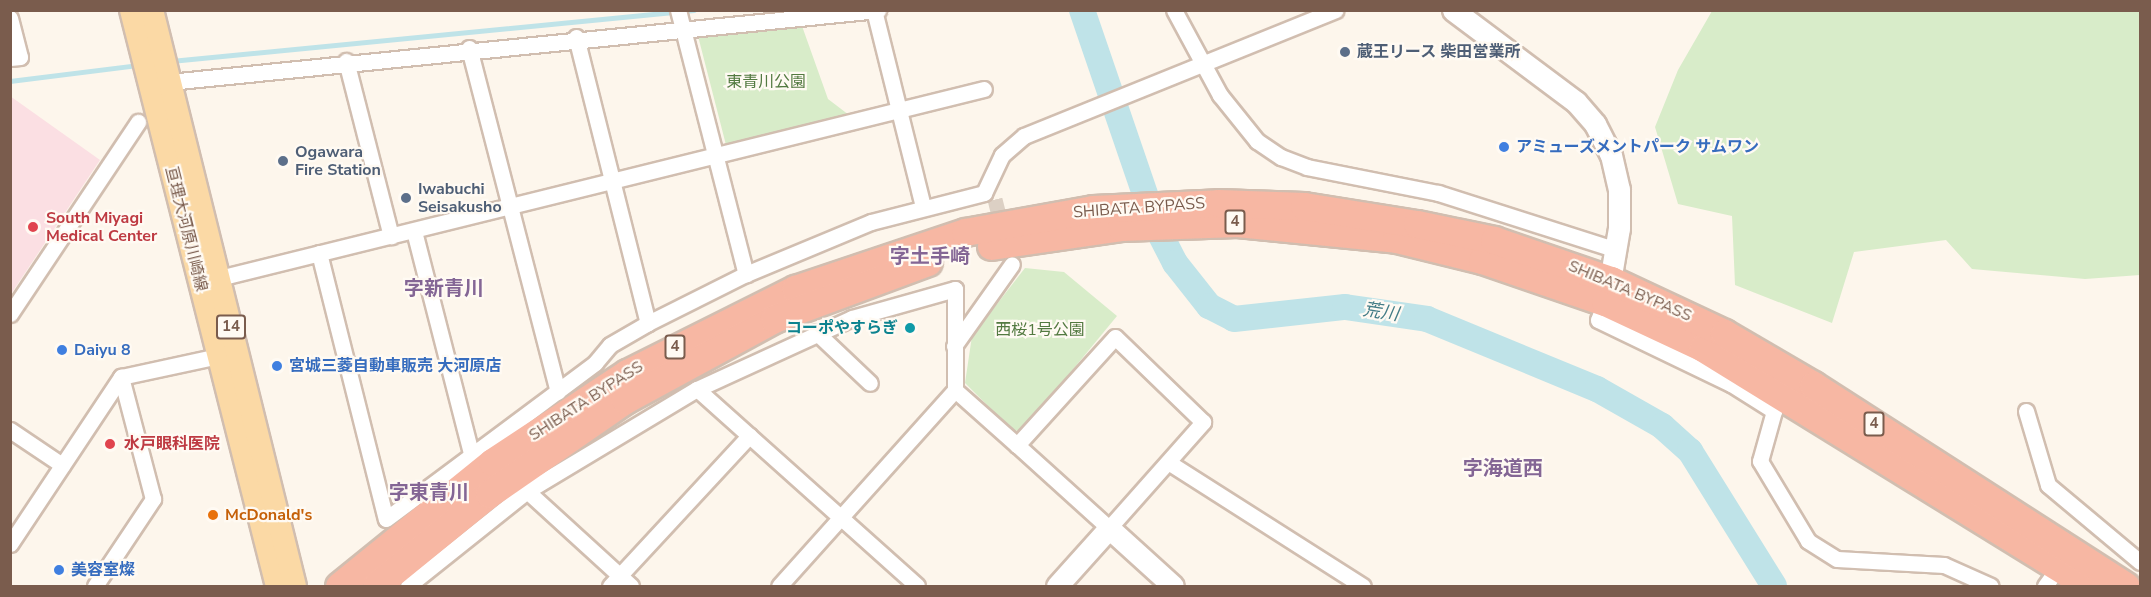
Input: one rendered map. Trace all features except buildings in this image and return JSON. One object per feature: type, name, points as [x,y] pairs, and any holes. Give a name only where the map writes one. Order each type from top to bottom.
[{"type":"highway","name":"SHIBATA BYPASS","points":[[339,586],[492,462],[627,373],[715,325],[885,255],[1069,223],[1218,203],[1357,213],[1494,240],[1608,291],[1724,333],[1813,385],[2126,586]]},
{"type":"highway","name":"SHIBATA BYPASS","points":[[376,586],[489,494],[616,406],[765,324],[898,270],[1069,223],[1237,222],[1396,239],[1608,291],[1712,353],[2052,577],[2088,586]]},
{"type":"main road","name":"亘理大河原川崎線","points":[[131,10],[157,65]]},
{"type":"main road","name":"亘理大河原川崎線","points":[[152,10],[157,65],[194,220],[295,586]]},
{"type":"main road","name":"亘理大河原川崎線","points":[[209,280],[218,356],[277,586]]},
{"type":"street","points":[[1174,10],[1203,63],[1245,127],[1281,157],[1307,167],[1438,193],[1617,250]]},
{"type":"street","points":[[319,253],[386,519],[471,453],[558,392],[610,345],[648,323],[746,274],[923,206],[989,196],[1002,155],[1024,136],[1336,10]]},
{"type":"street","points":[[1453,10],[1576,102],[1595,124],[1611,155],[1619,189],[1617,250],[1608,291],[1598,320],[1731,384],[1774,411],[1760,461],[1808,541],[1837,559],[1944,565],[1991,586]]},
{"type":"street","points":[[157,65],[345,60],[576,37],[680,19],[876,11],[923,206]]},
{"type":"street","points":[[10,18],[20,57],[10,58]]},
{"type":"street","points":[[680,19],[746,274]]},
{"type":"street","points":[[576,37],[648,323]]},
{"type":"street","points":[[469,48],[558,392]]},
{"type":"street","points":[[345,60],[391,236]]},
{"type":"street","points":[[209,280],[984,89]]},
{"type":"street","points":[[10,314],[138,122]]},
{"type":"street","points":[[414,231],[471,453]]},
{"type":"street","points":[[954,346],[1012,264]]},
{"type":"street","points":[[408,586],[527,491],[697,389],[816,332],[956,289],[954,346],[956,390],[778,586]]},
{"type":"street","points":[[816,332],[870,383]]},
{"type":"street","points":[[1017,446],[1115,337],[1203,422],[1057,586]]},
{"type":"street","points":[[10,544],[121,377],[218,356]]},
{"type":"street","points":[[95,586],[153,499],[121,377]]},
{"type":"street","points":[[697,389],[917,586]]},
{"type":"street","points":[[956,390],[1173,586]]},
{"type":"street","points":[[2026,411],[2048,485],[2140,562]]},
{"type":"street","points":[[10,430],[62,465]]},
{"type":"street","points":[[527,491],[620,583],[749,436]]},
{"type":"street","points":[[1168,462],[1363,586]]},
{"type":"shaded area","name":"South Miyagi Medical Center","points":[[10,96],[100,160],[11,294],[10,294]]},
{"type":"green space","points":[[1712,11],[2140,11],[2140,275],[2085,279],[1972,269],[1946,240],[1854,252],[1832,323],[1735,285],[1732,216],[1678,204],[1655,127],[1678,70]]},
{"type":"green space","name":"東青川公園","points":[[802,26],[828,99],[849,115],[726,145],[698,36]]},
{"type":"green space","name":"西桜1号公園","points":[[1025,268],[1064,272],[1117,316],[1023,430],[1013,431],[965,383],[972,336]]},
{"type":"waterway","points":[[171,61],[694,10]]},
{"type":"waterway","name":"荒川","points":[[1082,10],[1156,226],[1175,263],[1209,306],[1234,319],[1345,307],[1427,319],[1597,389],[1662,426],[1690,451],[1774,586]]},
{"type":"waterway","points":[[10,81],[139,65]]},
{"type":"tunnel","points":[[995,199],[1003,232]]},
{"type":"place","name":"蔵王リース 柴田営業所","points":[[1345,52]]},
{"type":"place","name":"アミューズメントパーク サムワン","points":[[1504,147]]},
{"type":"place","name":"Ogawara Fire Station","points":[[283,161]]},
{"type":"place","name":"Iwabuchi Seisakusho","points":[[406,198]]},
{"type":"place","name":"South Miyagi Medical Center","points":[[33,227]]},
{"type":"place","name":"コーポやすらぎ","points":[[910,328]]},
{"type":"place","name":"Daiyu 8","points":[[62,350]]},
{"type":"place","name":"宮城三菱自動車販売 大河原店","points":[[277,366]]},
{"type":"place","name":"水戸眼科医院","points":[[110,444]]},
{"type":"place","name":"McDonald's","points":[[213,515]]},
{"type":"place","name":"美容室燦","points":[[59,570]]},
{"type":"district","name":"字土手崎","points":[[930,256]]},
{"type":"district","name":"字新青川","points":[[444,288]]},
{"type":"district","name":"字海道西","points":[[1503,468]]},
{"type":"district","name":"字東青川","points":[[429,492]]}]
